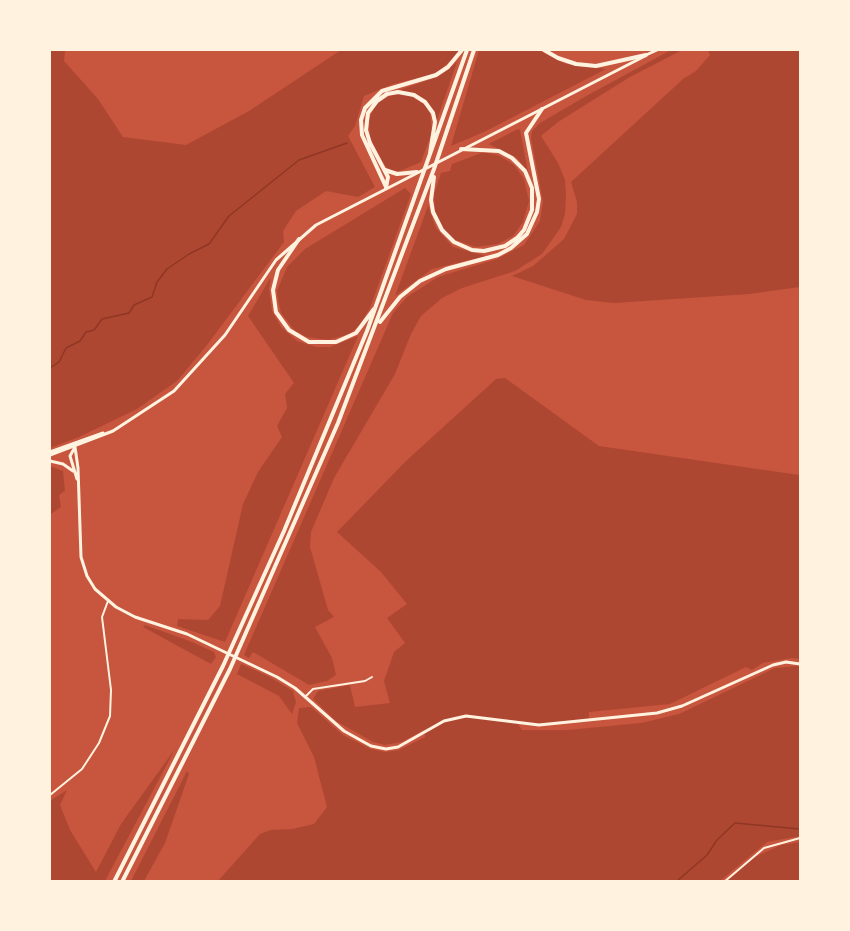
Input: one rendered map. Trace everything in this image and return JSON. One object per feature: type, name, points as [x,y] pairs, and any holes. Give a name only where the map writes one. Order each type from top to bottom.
[{"type":"highway","points":[[386,188],[363,139],[361,124],[365,108],[382,91],[436,75],[448,67],[462,50]]},
{"type":"highway","points":[[114,882],[234,644],[352,370],[424,176],[467,50]]},
{"type":"highway","points":[[122,882],[249,627],[338,423],[377,325],[434,169],[474,50]]},
{"type":"highway","points":[[544,50],[576,64],[596,66],[646,55]]},
{"type":"highway","points":[[386,188],[389,180],[368,140],[367,116],[374,104],[384,96],[407,93],[425,102],[434,119],[435,132],[424,176]]},
{"type":"highway","points":[[377,325],[400,297],[420,280],[446,269],[498,255],[511,248],[527,234],[537,212],[538,199],[526,133],[542,109]]},
{"type":"highway","points":[[434,169],[431,200],[433,212],[436,222],[454,242],[472,250],[484,250],[505,246],[517,238],[524,230],[532,210],[532,188],[525,171],[512,158],[499,151],[461,150]]},
{"type":"highway","points":[[385,170],[397,174],[417,172]]},
{"type":"highway","points":[[298,239],[278,270],[273,290],[276,312],[289,330],[309,342],[328,343],[343,340],[362,327],[379,301]]},
{"type":"main road","points":[[50,453],[75,447],[113,431],[162,400],[198,366],[225,335],[269,268],[298,239],[323,221],[657,50]]},
{"type":"main road","points":[[50,453],[113,431]]},
{"type":"main road","points":[[75,447],[70,456],[78,483]]},
{"type":"main road","points":[[75,447],[83,567],[90,582],[108,601],[135,617],[174,628],[287,683],[344,731],[372,746],[386,748],[410,742],[444,721],[457,717],[476,716],[539,725],[657,713],[682,706],[773,665],[786,662],[801,664]]},
{"type":"main road","points":[[50,461],[63,464],[75,472]]},
{"type":"street","points":[[50,795],[82,769],[106,729],[110,716],[111,690],[102,617],[108,601]]},
{"type":"street","points":[[305,697],[313,689],[365,681],[372,676]]},
{"type":"street","points":[[724,882],[764,848],[801,838]]},
{"type":"shaded area","points":[[50,50],[65,50],[64,61],[98,99],[123,137],[186,145],[249,111],[341,50],[459,50],[455,57],[435,74],[393,84],[364,96],[355,126],[348,136],[375,187],[358,197],[326,191],[296,211],[283,231],[284,242],[207,345],[177,381],[137,409],[79,437],[50,448]]},
{"type":"shaded area","points":[[479,50],[538,50],[566,64],[606,69],[486,131],[451,146]]},
{"type":"shaded area","points":[[671,50],[682,50],[630,77],[558,122],[541,136],[558,163],[565,180],[566,195],[565,214],[561,227],[542,254],[515,271],[462,288],[442,298],[421,316],[411,334],[395,374],[334,478],[311,532],[310,547],[328,610],[334,617],[315,627],[332,658],[336,675],[327,681],[309,685],[253,652],[249,658],[244,655],[393,313],[407,297],[438,277],[497,259],[524,245],[540,221],[543,202],[531,138],[532,131],[540,123],[588,95]]},
{"type":"shaded area","points":[[708,50],[800,50],[800,287],[749,294],[614,303],[586,300],[512,276],[533,266],[564,239],[577,214],[577,202],[571,182],[683,79],[696,71],[710,55]]},
{"type":"shaded area","points":[[457,62],[437,120],[426,100],[414,93],[400,90],[437,77]]},
{"type":"shaded area","points":[[391,95],[409,95],[425,105],[430,114],[432,132],[421,162],[400,171],[392,171],[385,166],[370,138],[369,119],[376,104]]},
{"type":"shaded area","points":[[518,129],[528,172],[517,158],[489,144]]},
{"type":"shaded area","points":[[484,152],[500,156],[514,165],[524,179],[529,201],[523,222],[513,236],[498,244],[476,247],[455,240],[442,228],[435,212],[434,194],[441,173],[450,171],[452,164]]},
{"type":"shaded area","points":[[405,188],[411,194],[370,308],[359,326],[349,334],[328,340],[307,337],[295,331],[281,313],[278,300],[277,291],[287,267],[305,249]]},
{"type":"shaded area","points":[[428,206],[436,228],[453,247],[486,256],[432,269],[395,296]]},
{"type":"shaded area","points":[[271,277],[269,289],[272,311],[281,327],[297,341],[316,347],[330,347],[358,336],[225,642],[177,626],[178,619],[208,620],[220,606],[243,504],[258,472],[282,437],[277,426],[287,408],[285,394],[294,383],[248,316]]},
{"type":"shaded area","points":[[505,378],[599,446],[799,475],[800,659],[792,658],[763,663],[752,670],[746,667],[670,704],[589,712],[589,721],[518,724],[522,730],[568,730],[641,723],[679,714],[775,668],[800,667],[800,836],[767,842],[720,881],[217,882],[260,834],[271,830],[292,829],[314,824],[327,807],[314,757],[297,723],[299,708],[311,707],[343,735],[371,749],[385,752],[399,750],[425,737],[424,730],[402,742],[385,745],[373,742],[336,721],[313,699],[318,691],[350,685],[355,707],[390,703],[384,681],[394,652],[405,643],[387,618],[407,604],[381,572],[337,532],[406,461],[496,379]]},
{"type":"shaded area","points":[[50,466],[63,471],[65,491],[59,495],[61,507],[51,514],[51,547]]},
{"type":"shaded area","points":[[145,625],[192,642],[214,652],[216,657],[211,664],[143,627]]},
{"type":"shaded area","points":[[241,664],[293,691],[296,702],[292,714],[279,696],[237,674]]},
{"type":"shaded area","points":[[175,749],[105,881],[50,881],[50,801],[67,790],[60,805],[70,830],[96,872],[121,824]]},
{"type":"shaded area","points":[[187,771],[189,774],[165,843],[144,881],[131,881]]},
{"type":"shaded area","points":[[800,842],[800,881],[727,881],[755,857],[781,845]]},
{"type":"waterway","points":[[50,368],[59,362],[66,348],[80,341],[86,332],[94,330],[102,319],[129,313],[134,305],[152,297],[157,282],[167,269],[209,244],[229,216],[299,160],[347,143]]},
{"type":"waterway","points":[[676,882],[707,855],[717,840],[735,823],[800,829]]}]
